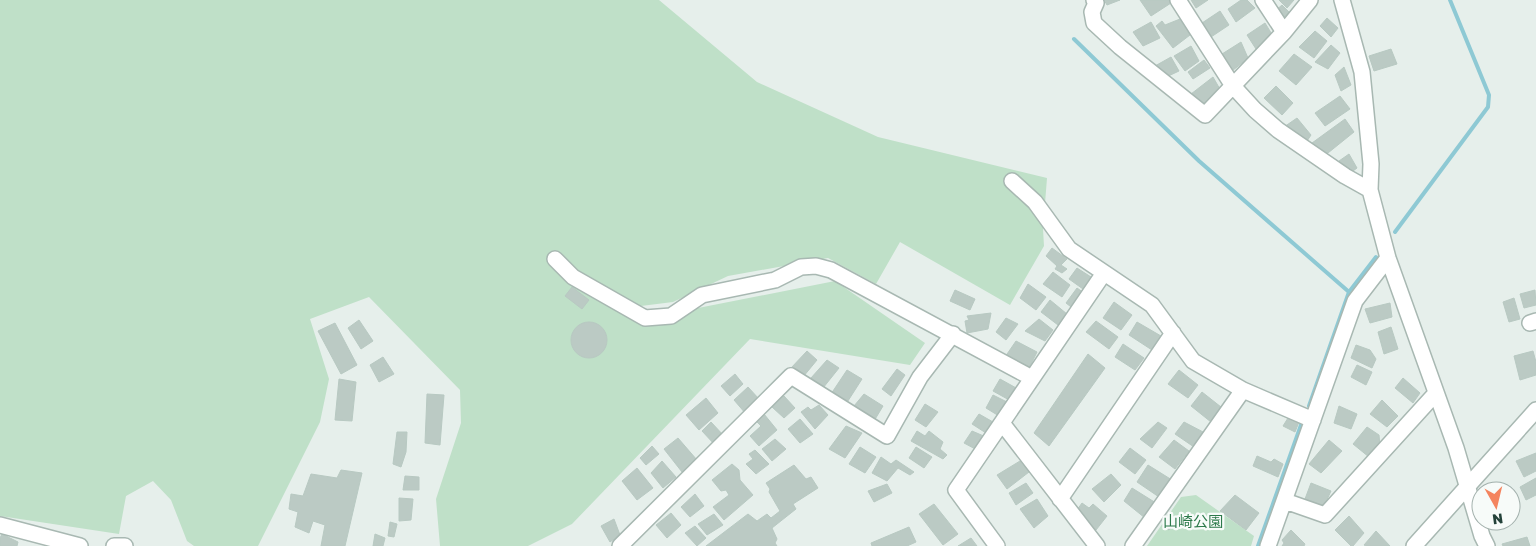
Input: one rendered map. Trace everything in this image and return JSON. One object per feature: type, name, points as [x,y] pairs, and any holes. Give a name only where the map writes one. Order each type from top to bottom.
[{"type":"street","points":[[1094,0],[1096,3],[1092,12],[1094,23],[1120,47],[1205,114],[1284,32],[1310,0]]},
{"type":"street","points":[[1178,0],[1233,86],[1255,110],[1278,130],[1345,176],[1370,190]]},
{"type":"street","points":[[1263,0],[1284,32]]},
{"type":"street","points":[[1342,0],[1362,72],[1370,155],[1370,190],[1388,258],[1456,448],[1482,536],[1487,546]]},
{"type":"street","points":[[1012,181],[1035,202],[1069,249],[1152,305],[1193,361],[1244,390],[1313,420]]},
{"type":"street","points":[[1268,546],[1355,301],[1388,258]]},
{"type":"street","points":[[555,259],[573,277],[645,318],[671,316],[702,295],[776,280],[801,267],[816,266],[831,270],[1032,378]]},
{"type":"street","points":[[997,546],[956,490],[1104,274]]},
{"type":"street","points":[[1060,499],[1173,333]]},
{"type":"street","points":[[620,546],[791,376],[887,436],[920,377],[952,334]]},
{"type":"street","points":[[1133,546],[1244,390]]},
{"type":"street","points":[[1285,501],[1325,514],[1436,393]]},
{"type":"street","points":[[1414,546],[1536,410]]},
{"type":"street","points":[[1002,423],[1097,546]]},
{"type":"street","points":[[0,526],[80,546]]},
{"type":"street","points":[[114,546],[125,546]]},
{"type":"green space","points":[[0,0],[659,0],[757,82],[878,137],[1047,178],[1043,229],[1044,246],[1010,305],[900,242],[876,284],[828,258],[728,276],[673,302],[641,306],[638,323],[667,324],[693,309],[835,281],[925,343],[910,365],[750,339],[572,524],[528,546],[440,546],[436,499],[461,423],[460,390],[369,297],[310,319],[329,379],[320,422],[258,546],[194,546],[187,541],[171,500],[153,481],[126,496],[119,534],[0,516]]},
{"type":"green space","name":"山崎公園","points":[[1196,495],[1254,536],[1251,546],[1147,546],[1181,497]]},
{"type":"building","points":[[1104,0],[1120,0],[1107,5]]},
{"type":"building","points":[[1140,0],[1169,0],[1171,3],[1151,16]]},
{"type":"building","points":[[1191,0],[1208,0],[1196,8]]},
{"type":"building","points":[[1241,0],[1247,0],[1255,8],[1236,22],[1228,9]]},
{"type":"building","points":[[1279,0],[1294,0],[1287,8]]},
{"type":"building","points":[[1282,5],[1289,12],[1282,19],[1275,11]]},
{"type":"building","points":[[1220,11],[1229,25],[1211,37],[1202,23]]},
{"type":"building","points":[[1327,18],[1338,28],[1331,37],[1320,26]]},
{"type":"building","points":[[1180,19],[1190,35],[1173,48],[1156,26],[1162,21],[1165,25]]},
{"type":"building","points":[[1151,22],[1160,38],[1143,46],[1133,32]]},
{"type":"building","points":[[1265,23],[1273,36],[1256,49],[1247,35]]},
{"type":"building","points":[[1315,31],[1327,41],[1314,58],[1299,47]]},
{"type":"building","points":[[1241,42],[1248,58],[1232,71],[1222,54]]},
{"type":"building","points":[[1331,45],[1340,53],[1328,69],[1315,62]]},
{"type":"building","points":[[1191,46],[1199,61],[1185,71],[1174,56]]},
{"type":"building","points":[[1391,49],[1397,64],[1374,71],[1369,56]]},
{"type":"building","points":[[1294,54],[1312,67],[1296,85],[1279,71]]},
{"type":"building","points":[[1171,57],[1179,71],[1164,78],[1155,66]]},
{"type":"building","points":[[1204,60],[1210,68],[1193,79],[1188,72]]},
{"type":"building","points":[[1344,67],[1351,85],[1341,91],[1335,75]]},
{"type":"building","points":[[1213,77],[1221,91],[1204,106],[1191,94]]},
{"type":"building","points":[[1276,86],[1293,103],[1282,115],[1264,98]]},
{"type":"building","points":[[1340,96],[1350,109],[1325,126],[1315,113]]},
{"type":"building","points":[[1297,118],[1311,135],[1305,144],[1284,127]]},
{"type":"building","points":[[1345,119],[1354,132],[1323,157],[1312,143]]},
{"type":"building","points":[[1349,154],[1357,168],[1349,174],[1339,161]]},
{"type":"building","points":[[1052,248],[1067,259],[1061,265],[1067,269],[1062,273],[1055,269],[1057,266],[1046,256]]},
{"type":"building","points":[[1077,268],[1091,277],[1083,289],[1069,279]]},
{"type":"building","points":[[1053,272],[1070,285],[1062,297],[1043,284]]},
{"type":"building","points":[[1028,284],[1046,297],[1036,310],[1020,298]]},
{"type":"building","points":[[572,287],[589,300],[582,309],[565,296]]},
{"type":"building","points":[[1077,288],[1087,295],[1075,310],[1066,303]]},
{"type":"building","points":[[955,290],[975,299],[970,310],[950,301]]},
{"type":"building","points":[[1535,290],[1536,305],[1524,308],[1520,294]]},
{"type":"building","points":[[1514,298],[1520,319],[1509,322],[1503,302]]},
{"type":"building","points":[[1050,300],[1067,314],[1058,325],[1041,312]]},
{"type":"building","points":[[1114,302],[1132,315],[1121,330],[1103,318]]},
{"type":"building","points":[[1390,303],[1392,317],[1370,323],[1365,309]]},
{"type":"building","points":[[991,313],[988,329],[967,333],[965,321],[969,320],[967,316]]},
{"type":"building","points":[[1006,318],[1018,324],[1006,340],[996,332]]},
{"type":"building","points":[[1039,319],[1053,330],[1045,341],[1025,331]]},
{"type":"building","points":[[359,320],[373,341],[361,349],[348,328]]},
{"type":"building","points":[[1096,321],[1118,337],[1109,349],[1086,332]]},
{"type":"building","points":[[589,322],[596,323],[602,327],[606,333],[606,347],[602,353],[596,357],[589,358],[582,357],[576,353],[572,347],[571,340],[572,333],[576,327],[582,323]]},
{"type":"building","points":[[1137,322],[1161,336],[1152,350],[1129,335]]},
{"type":"building","points":[[335,323],[357,365],[341,374],[318,331]]},
{"type":"building","points":[[1391,327],[1398,349],[1384,354],[1378,332]]},
{"type":"building","points":[[1016,341],[1037,352],[1029,368],[1005,357]]},
{"type":"building","points":[[1123,344],[1144,358],[1135,370],[1115,357]]},
{"type":"building","points":[[1356,345],[1370,350],[1376,359],[1372,368],[1351,358]]},
{"type":"building","points":[[807,351],[817,360],[803,377],[791,368]]},
{"type":"building","points":[[1533,351],[1536,362],[1536,375],[1520,380],[1514,356]]},
{"type":"building","points":[[1088,354],[1105,368],[1049,446],[1034,433]]},
{"type":"building","points":[[383,357],[394,374],[379,382],[370,365]]},
{"type":"building","points":[[827,360],[839,368],[823,388],[811,378]]},
{"type":"building","points":[[1357,365],[1372,372],[1366,385],[1351,377]]},
{"type":"building","points":[[897,369],[905,375],[891,396],[882,389]]},
{"type":"building","points":[[847,370],[862,379],[846,404],[831,394]]},
{"type":"building","points":[[1179,370],[1198,385],[1188,398],[1168,384]]},
{"type":"building","points":[[735,374],[743,384],[730,396],[721,386]]},
{"type":"building","points":[[1403,378],[1420,393],[1413,403],[1395,388]]},
{"type":"building","points":[[339,379],[356,382],[352,421],[335,420]]},
{"type":"building","points":[[1000,379],[1018,389],[1011,401],[993,391]]},
{"type":"building","points":[[748,387],[759,399],[746,414],[734,400]]},
{"type":"building","points":[[1202,392],[1221,407],[1211,422],[1191,406]]},
{"type":"building","points":[[427,394],[444,395],[440,445],[425,443]]},
{"type":"building","points":[[864,394],[883,406],[874,421],[854,406]]},
{"type":"building","points":[[993,395],[1007,402],[999,416],[986,408]]},
{"type":"building","points":[[784,396],[795,408],[784,418],[772,407]]},
{"type":"building","points":[[706,398],[718,413],[699,430],[686,415]]},
{"type":"building","points":[[1382,400],[1398,416],[1387,427],[1370,414]]},
{"type":"building","points":[[925,404],[938,412],[926,427],[915,420]]},
{"type":"building","points":[[819,405],[828,415],[815,429],[801,412],[808,407],[811,410]]},
{"type":"building","points":[[1339,406],[1357,414],[1351,429],[1334,423]]},
{"type":"building","points":[[764,414],[777,430],[759,446],[750,436],[761,426],[756,421]]},
{"type":"building","points":[[979,414],[993,422],[986,433],[972,424]]},
{"type":"building","points":[[1288,418],[1299,422],[1295,432],[1283,426]]},
{"type":"building","points":[[800,419],[813,434],[800,443],[788,429]]},
{"type":"building","points":[[711,422],[724,436],[715,445],[702,431]]},
{"type":"building","points":[[1158,422],[1167,428],[1152,448],[1140,439]]},
{"type":"building","points":[[1184,422],[1205,433],[1194,447],[1175,434]]},
{"type":"building","points":[[846,426],[862,433],[845,458],[829,449]]},
{"type":"building","points":[[1367,427],[1379,435],[1380,446],[1369,457],[1353,444]]},
{"type":"building","points":[[917,431],[925,436],[929,431],[943,442],[940,449],[947,455],[943,459],[911,441]]},
{"type":"building","points":[[972,431],[986,437],[979,451],[964,443]]},
{"type":"building","points":[[397,432],[407,432],[406,452],[401,467],[393,464]]},
{"type":"building","points":[[678,438],[697,460],[682,472],[664,449]]},
{"type":"building","points":[[775,439],[786,449],[772,461],[762,449]]},
{"type":"building","points":[[1174,440],[1189,451],[1175,469],[1159,457]]},
{"type":"building","points":[[1329,440],[1342,451],[1321,473],[1309,464]]},
{"type":"building","points":[[652,446],[659,454],[646,465],[640,458]]},
{"type":"building","points":[[860,447],[876,457],[865,473],[849,464]]},
{"type":"building","points":[[916,447],[932,457],[924,468],[909,458]]},
{"type":"building","points":[[1130,448],[1146,460],[1135,474],[1119,462]]},
{"type":"building","points":[[755,450],[769,464],[756,474],[746,464],[753,459],[749,454]]},
{"type":"building","points":[[1536,453],[1536,471],[1524,477],[1516,461]]},
{"type":"building","points":[[1257,456],[1271,462],[1274,459],[1283,464],[1278,477],[1253,466]]},
{"type":"building","points":[[881,457],[891,464],[896,460],[914,472],[910,475],[898,468],[887,481],[872,473]]},
{"type":"building","points":[[662,461],[676,477],[663,488],[651,473]]},
{"type":"building","points":[[1020,461],[1029,472],[1007,489],[997,475]]},
{"type":"building","points":[[732,464],[739,470],[740,480],[753,495],[724,520],[713,507],[729,495],[726,490],[721,491],[712,480]]},
{"type":"building","points":[[794,465],[806,479],[811,477],[818,488],[793,504],[796,509],[772,528],[777,539],[775,543],[777,546],[706,546],[748,514],[757,521],[767,514],[771,518],[780,511],[766,483]]},
{"type":"building","points":[[1148,465],[1172,480],[1159,497],[1137,482]]},
{"type":"building","points":[[637,468],[653,488],[637,500],[622,481]]},
{"type":"building","points":[[341,470],[362,473],[345,546],[321,546],[325,525],[313,521],[309,533],[295,527],[298,512],[289,509],[291,494],[303,496],[311,474],[337,478]]},
{"type":"building","points":[[1111,474],[1121,485],[1104,502],[1092,489]]},
{"type":"building","points":[[405,476],[419,477],[419,490],[403,490]]},
{"type":"building","points":[[1536,478],[1536,495],[1526,500],[1521,486]]},
{"type":"building","points":[[1026,483],[1033,493],[1016,505],[1009,493]]},
{"type":"building","points":[[1311,483],[1331,491],[1324,506],[1305,499]]},
{"type":"building","points":[[887,484],[892,493],[874,502],[868,491]]},
{"type":"building","points":[[1132,488],[1156,503],[1145,518],[1124,501]]},
{"type":"building","points":[[695,494],[704,506],[690,517],[681,507]]},
{"type":"building","points":[[1235,495],[1259,513],[1246,530],[1220,511]]},
{"type":"building","points":[[399,498],[413,499],[411,520],[399,521]]},
{"type":"building","points":[[1037,499],[1048,516],[1034,528],[1020,509]]},
{"type":"building","points":[[1082,503],[1089,508],[1093,504],[1107,516],[1096,530],[1077,510]]},
{"type":"building","points":[[934,504],[958,534],[943,545],[919,514]]},
{"type":"building","points":[[671,513],[681,525],[667,538],[656,525]]},
{"type":"building","points":[[714,514],[723,525],[707,535],[698,524]]},
{"type":"building","points":[[1349,516],[1364,533],[1353,546],[1335,530]]},
{"type":"building","points":[[1169,517],[1176,522],[1169,530],[1162,526]]},
{"type":"building","points":[[614,519],[620,535],[610,542],[601,526]]},
{"type":"building","points":[[390,522],[397,524],[394,537],[388,536]]},
{"type":"building","points":[[695,526],[706,538],[697,546],[685,533]]},
{"type":"building","points":[[909,527],[916,542],[907,546],[872,546],[871,543]]},
{"type":"building","points":[[1291,530],[1305,544],[1304,546],[1282,546],[1284,543],[1282,540]]},
{"type":"building","points":[[1376,531],[1390,546],[1364,545]]},
{"type":"building","points":[[2,534],[18,542],[17,546],[0,546]]},
{"type":"building","points":[[375,534],[385,538],[383,546],[373,546]]},
{"type":"building","points":[[1527,537],[1530,546],[1503,546],[1502,544]]},
{"type":"building","points":[[971,538],[977,546],[958,546]]},
{"type":"waterway","points":[[1395,232],[1488,107],[1489,95],[1450,0]]},
{"type":"waterway","points":[[1074,39],[1199,161],[1349,292]]},
{"type":"waterway","points":[[1309,406],[1349,292],[1376,257]]},
{"type":"waterway","points":[[1258,546],[1301,425]]}]
